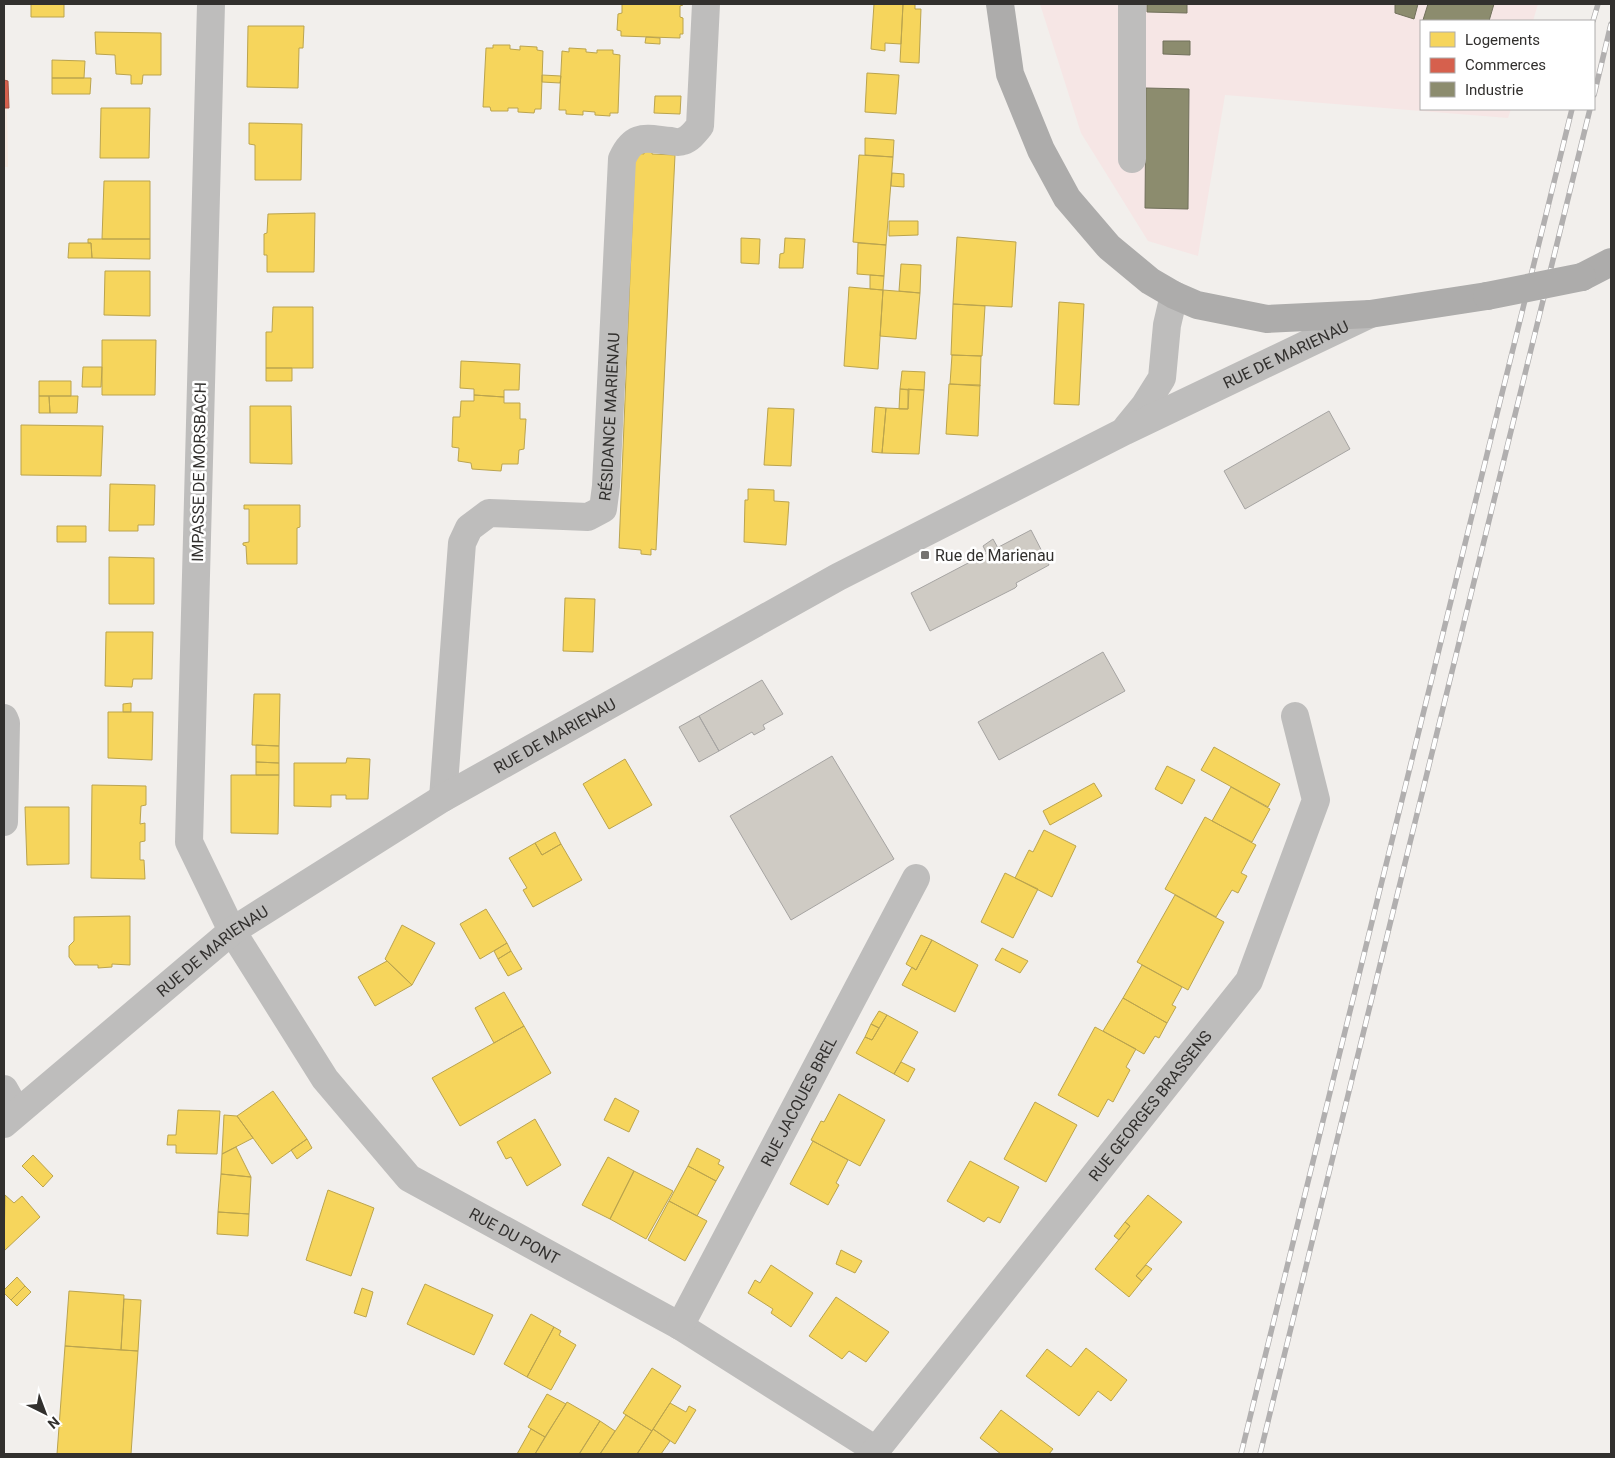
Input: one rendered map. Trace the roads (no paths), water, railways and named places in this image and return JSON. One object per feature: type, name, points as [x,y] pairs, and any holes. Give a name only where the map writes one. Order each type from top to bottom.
[{"type":"main road","points":[[1000,4],[1010,74],[1041,150],[1067,198],[1109,247],[1150,281],[1174,295],[1197,305],[1267,319],[1370,314],[1487,296],[1582,277],[1611,276]]},
{"type":"main road","points":[[1582,277],[1611,262]]},
{"type":"street","name":"IMPASSE DE MORSBACH","points":[[211,4],[189,842],[232,931]]},
{"type":"street","name":"RÉSIDANCE MARIENAU","points":[[443,798],[462,543],[469,528],[489,513],[588,517],[602,509],[606,486],[622,159],[627,147],[635,141],[646,138],[682,142],[691,137],[700,126],[706,4]]},
{"type":"street","points":[[1132,4],[1132,160]]},
{"type":"street","points":[[1125,430],[1145,405],[1162,378],[1167,324],[1174,295]]},
{"type":"street","name":"RUE DE MARIENAU","points":[[8,1108],[232,931],[443,798],[838,577],[1125,430],[1370,314]]},
{"type":"street","name":"RUE GEORGES BRASSENS","points":[[874,1452],[1249,981],[1316,800],[1295,716]]},
{"type":"street","points":[[4,718],[6,723],[4,822]]},
{"type":"street","name":"RUE JACQUES BREL","points":[[680,1326],[916,878]]},
{"type":"street","name":"RUE DU PONT","points":[[232,931],[325,1079],[409,1178],[680,1326],[874,1452]]},
{"type":"railway","points":[[1593,20],[1598,4]]},
{"type":"railway","points":[[1595,91],[1611,24]]},
{"type":"railway","points":[[1241,1454],[1572,110]]},
{"type":"railway","points":[[1260,1454],[1590,110]]},
{"type":"place","name":"Rue de Marienau","points":[[925,555]]}]
